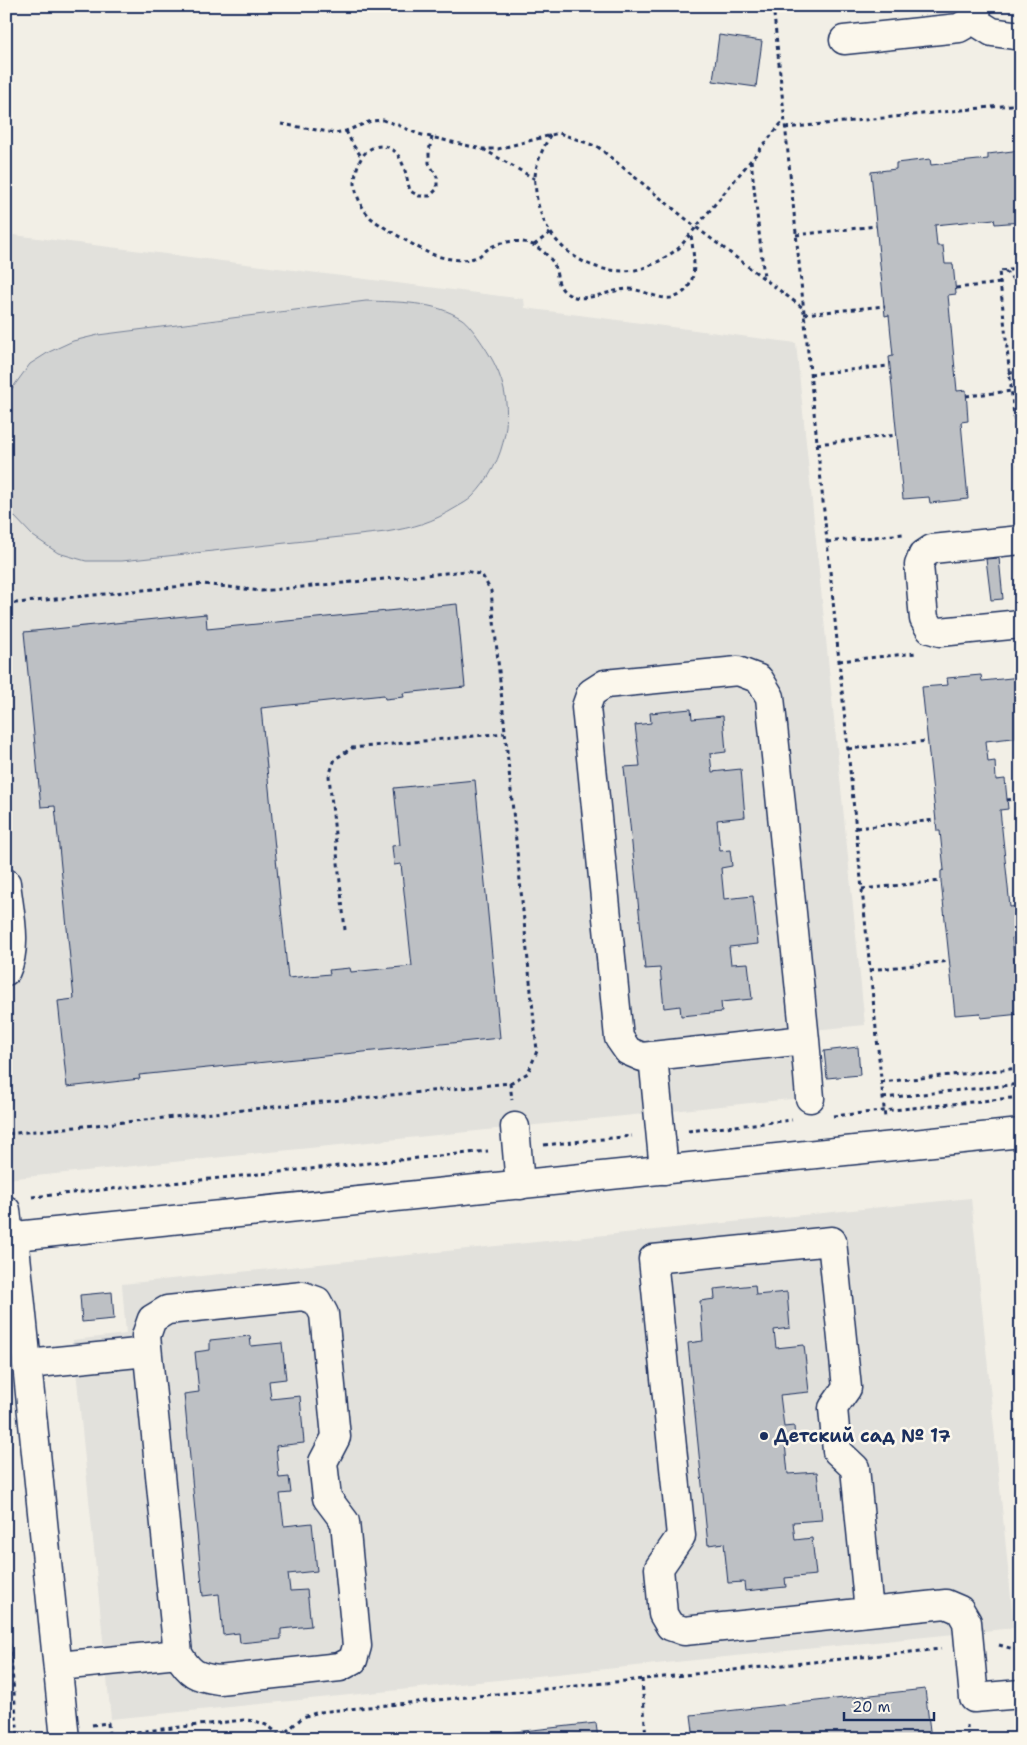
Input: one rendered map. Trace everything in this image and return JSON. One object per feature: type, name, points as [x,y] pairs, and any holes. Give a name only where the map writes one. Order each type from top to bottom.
[{"type":"street","points":[[844,40],[959,28],[975,13],[992,32],[1021,36]]},
{"type":"street","points":[[1021,540],[932,549],[923,555],[919,566],[924,619],[930,629],[940,632],[1021,624]]},
{"type":"street","points":[[805,1040],[642,1057],[628,1051],[619,1038],[586,707],[591,693],[605,684],[738,671],[759,679],[770,697],[805,1040],[810,1098]]},
{"type":"street","points":[[6,883],[12,939],[11,962],[6,972]]},
{"type":"street","points":[[653,1056],[664,1170]]},
{"type":"street","points":[[65,1734],[12,1223],[520,1184],[1021,1134]]},
{"type":"street","points":[[516,1138],[520,1184]]},
{"type":"street","points":[[869,1612],[854,1468],[837,1451],[833,1408],[847,1388],[832,1241],[653,1259],[681,1536],[659,1568],[663,1614],[670,1626],[684,1631],[869,1612],[946,1604],[960,1610],[967,1622],[974,1698],[1021,1694]]},
{"type":"street","points":[[303,1296],[317,1301],[324,1314],[336,1437],[323,1462],[326,1498],[345,1522],[357,1646],[353,1660],[340,1667],[219,1680],[203,1678],[187,1669],[178,1654],[147,1352],[146,1336],[152,1319],[167,1310],[303,1296]]},
{"type":"street","points":[[28,1364],[147,1352]]},
{"type":"street","points":[[59,1666],[178,1654]]},
{"type":"path","points":[[774,14],[885,1120]]},
{"type":"path","points":[[785,128],[1021,104]]},
{"type":"path","points":[[281,124],[312,128],[325,133],[335,133],[346,131],[371,121],[383,120],[418,134],[482,148],[498,149],[559,133],[598,147],[696,228],[803,308]]},
{"type":"path","points":[[550,134],[539,159],[535,179],[538,207],[550,233],[566,252],[587,264],[611,270],[636,270],[659,262],[679,248],[784,120]]},
{"type":"path","points":[[346,131],[361,156]]},
{"type":"path","points":[[432,137],[429,163],[437,177],[437,189],[430,196],[419,196],[410,191],[398,154],[392,148],[382,146],[372,148],[361,156],[354,184],[359,200],[370,218],[430,254],[453,260],[468,259],[479,256],[489,248],[503,242],[520,242],[534,245],[545,253],[554,264],[558,283],[565,293],[576,297],[590,297],[627,289],[639,289],[655,296],[668,298],[681,295],[691,284],[694,268],[691,234]]},
{"type":"path","points":[[482,148],[535,179]]},
{"type":"path","points":[[752,160],[764,278]]},
{"type":"path","points":[[796,234],[876,226]]},
{"type":"path","points":[[534,245],[550,233]]},
{"type":"path","points":[[1021,269],[1000,271],[1021,484]]},
{"type":"path","points":[[1005,271],[1021,287]]},
{"type":"path","points":[[956,288],[1000,283]]},
{"type":"path","points":[[804,314],[885,306]]},
{"type":"path","points":[[810,374],[890,366]]},
{"type":"path","points":[[1009,373],[1021,371]]},
{"type":"path","points":[[966,396],[1012,391]]},
{"type":"path","points":[[817,444],[897,435]]},
{"type":"path","points":[[827,542],[911,533],[923,555]]},
{"type":"path","points":[[6,604],[203,584],[261,591],[466,570],[482,575],[491,591],[537,1051],[528,1073],[510,1083],[6,1134]]},
{"type":"path","points":[[839,661],[924,652],[930,629]]},
{"type":"path","points":[[345,930],[329,776],[335,759],[352,748],[505,733]]},
{"type":"path","points":[[848,749],[928,740]]},
{"type":"path","points":[[1007,800],[1021,798]]},
{"type":"path","points":[[856,828],[936,820]]},
{"type":"path","points":[[862,889],[941,881]]},
{"type":"path","points":[[870,970],[950,961]]},
{"type":"path","points":[[881,1082],[1021,1068]]},
{"type":"path","points":[[883,1098],[1021,1084]]},
{"type":"path","points":[[830,1116],[1021,1097]]},
{"type":"path","points":[[12,1223],[516,1138],[661,1133],[793,1120]]},
{"type":"path","points":[[6,1604],[18,1737]]},
{"type":"path","points":[[65,1734],[108,1724],[109,1734],[244,1720],[260,1721],[272,1727],[281,1738],[303,1717],[319,1712],[970,1646]]},
{"type":"path","points":[[642,1679],[646,1739]]},
{"type":"path","points":[[6,1738],[35,1735]]},
{"type":"shaded area","points":[[6,234],[524,299],[525,308],[796,343],[865,1025],[813,1030],[820,1096],[6,1179]]},
{"type":"shaded area","points":[[366,301],[416,304],[451,313],[462,319],[470,327],[485,347],[495,365],[506,399],[505,434],[493,468],[484,483],[465,502],[431,521],[386,532],[122,561],[86,561],[58,553],[33,536],[13,515],[6,499],[6,398],[30,364],[49,352],[73,341],[98,335]]},
{"type":"shaded area","points":[[971,1198],[1014,1628],[111,1719],[73,1340],[126,1334],[122,1284]]},
{"type":"building","points":[[719,35],[762,41],[756,87],[713,81]]},
{"type":"building","points":[[1021,150],[1021,222],[995,224],[994,219],[935,225],[937,246],[943,246],[945,264],[953,264],[956,294],[948,295],[957,391],[966,390],[968,421],[961,422],[968,499],[930,503],[929,497],[903,499],[889,357],[893,356],[889,315],[885,316],[871,172],[896,169],[896,163],[930,159],[931,165],[988,159],[988,154]]},
{"type":"building","points":[[999,558],[1003,599],[991,600],[986,559]]},
{"type":"building","points":[[457,604],[465,687],[403,693],[404,697],[385,699],[384,695],[261,708],[288,978],[330,974],[329,970],[350,968],[351,972],[412,966],[401,864],[394,865],[392,846],[400,845],[394,788],[475,780],[500,1038],[139,1075],[140,1079],[67,1087],[58,1001],[74,999],[55,806],[41,807],[24,632],[206,614],[207,629]]},
{"type":"building","points":[[981,675],[982,681],[1021,677],[1021,737],[986,741],[988,762],[995,761],[996,780],[1005,779],[1008,809],[1000,810],[1010,907],[1018,906],[1021,937],[1012,938],[1020,1014],[981,1018],[980,1013],[955,1015],[941,881],[941,871],[944,870],[940,831],[937,831],[922,687],[948,685],[947,678]]},
{"type":"building","points":[[691,709],[692,719],[723,716],[726,752],[710,754],[712,772],[741,769],[745,817],[717,820],[720,851],[730,850],[732,866],[721,868],[724,899],[753,896],[758,944],[729,947],[731,964],[748,963],[752,999],[721,1002],[722,1012],[681,1016],[680,1006],[664,1008],[660,968],[645,969],[624,767],[640,766],[635,725],[651,723],[650,713]]},
{"type":"building","points":[[858,1047],[860,1075],[827,1078],[824,1051]]},
{"type":"building","points":[[755,1285],[756,1295],[787,1292],[790,1328],[774,1330],[776,1348],[804,1345],[809,1392],[780,1395],[784,1427],[794,1426],[795,1442],[785,1443],[788,1474],[817,1472],[822,1520],[793,1522],[795,1540],[812,1538],[816,1575],[785,1578],[786,1587],[745,1591],[744,1582],[728,1583],[724,1543],[708,1545],[688,1343],[703,1341],[700,1301],[715,1299],[714,1289]]},
{"type":"building","points":[[112,1292],[114,1319],[82,1322],[80,1295]]},
{"type":"building","points":[[250,1336],[251,1346],[282,1343],[286,1379],[269,1381],[271,1399],[300,1396],[304,1443],[276,1446],[279,1478],[289,1477],[291,1493],[280,1494],[284,1526],[312,1523],[317,1571],[288,1574],[290,1591],[307,1590],[311,1626],[281,1629],[281,1639],[240,1643],[239,1633],[223,1635],[219,1594],[203,1596],[184,1394],[199,1392],[195,1352],[210,1350],[210,1340]]},
{"type":"building","points":[[925,1689],[931,1739],[694,1739],[691,1715]]},
{"type":"building","points":[[596,1723],[598,1739],[451,1739]]},
{"type":"place","name":"Детский сад № 17","points":[[764,1436]]}]
